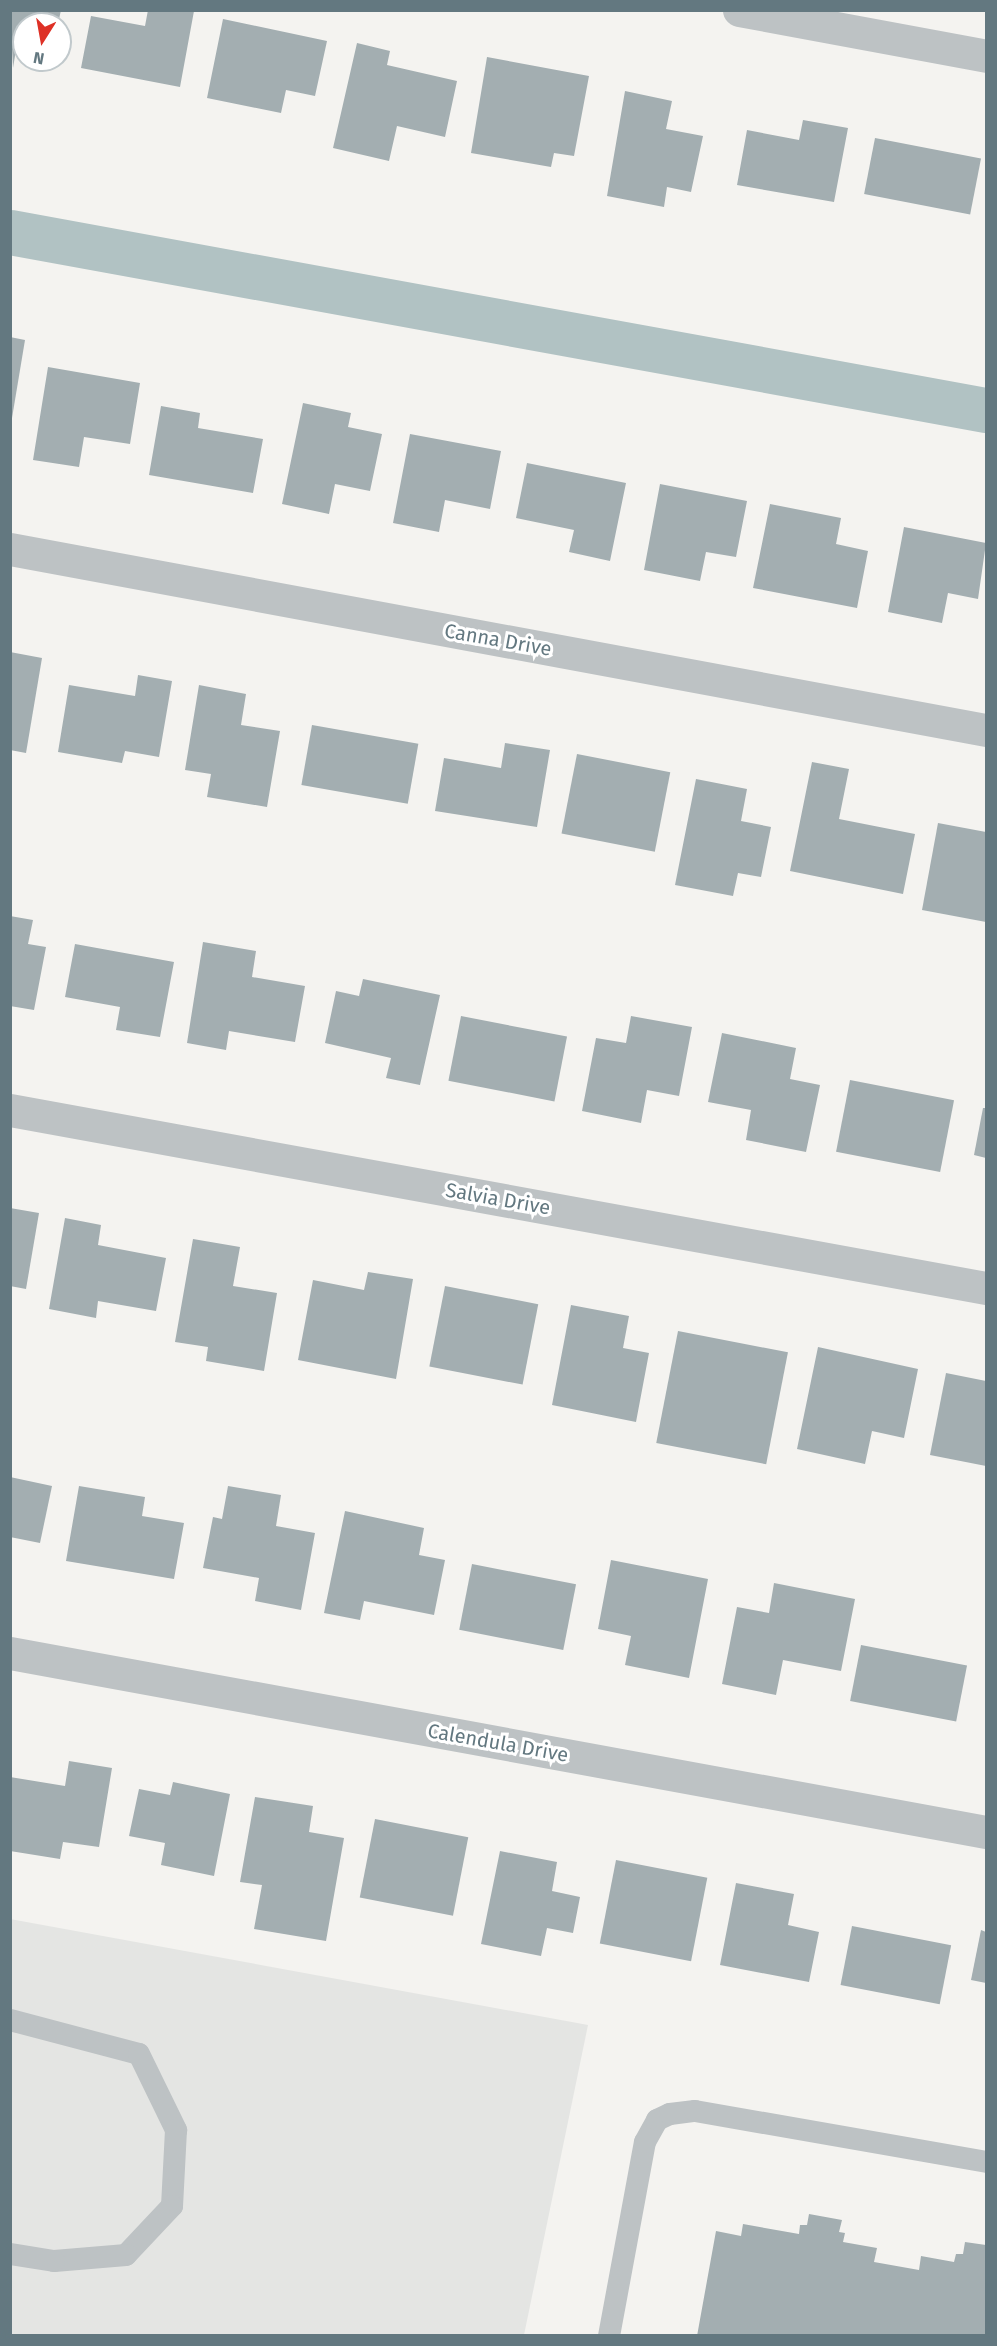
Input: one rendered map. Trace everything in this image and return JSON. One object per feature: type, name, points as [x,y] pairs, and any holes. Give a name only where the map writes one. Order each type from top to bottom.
[{"type":"street","points":[[739,10],[987,56]]},
{"type":"street","name":"Canna Drive","points":[[10,549],[987,730]]},
{"type":"street","name":"Salvia Drive","points":[[10,1110],[987,1288]]},
{"type":"street","name":"Calendula Drive","points":[[10,1653],[987,1832]]},
{"type":"lane","points":[[10,2020],[139,2054],[177,2130],[172,2206],[126,2255],[54,2261],[10,2254]]},
{"type":"lane","points":[[609,2336],[645,2142],[657,2120],[670,2114],[695,2111],[987,2162]]},
{"type":"shaded area","points":[[10,1919],[588,2025],[524,2335],[11,2335]]},
{"type":"building","points":[[10,10],[61,10],[61,12],[12,12],[12,49]]},
{"type":"building","points":[[148,10],[194,11],[180,87],[81,68],[91,16],[145,26]]},
{"type":"building","points":[[223,19],[327,41],[315,96],[286,90],[281,113],[207,98]]},
{"type":"building","points":[[357,43],[390,51],[387,65],[457,81],[445,137],[397,126],[389,161],[333,148]]},
{"type":"building","points":[[487,57],[589,76],[574,156],[554,153],[551,167],[471,153]]},
{"type":"building","points":[[625,91],[672,101],[666,129],[703,136],[691,192],[667,187],[664,207],[607,196]]},
{"type":"building","points":[[803,120],[848,128],[834,202],[737,185],[747,130],[799,140]]},
{"type":"building","points":[[875,138],[981,159],[970,215],[864,194]]},
{"type":"building","points":[[10,337],[25,340],[12,418],[10,418]]},
{"type":"building","points":[[48,367],[140,383],[130,444],[84,437],[79,467],[33,460]]},
{"type":"building","points":[[303,403],[351,413],[348,427],[382,434],[370,491],[335,484],[329,514],[282,504]]},
{"type":"building","points":[[161,406],[200,413],[198,428],[263,439],[253,493],[149,475]]},
{"type":"building","points":[[410,434],[501,451],[490,509],[445,500],[439,532],[393,523]]},
{"type":"building","points":[[527,463],[626,483],[610,561],[569,552],[574,530],[516,518]]},
{"type":"building","points":[[660,484],[747,501],[736,557],[706,552],[700,581],[644,570]]},
{"type":"building","points":[[770,504],[841,518],[836,544],[868,551],[857,608],[753,588]]},
{"type":"building","points":[[904,527],[986,543],[978,599],[948,593],[942,623],[888,612]]},
{"type":"building","points":[[10,652],[42,658],[26,753],[10,750]]},
{"type":"building","points":[[138,675],[172,681],[159,757],[125,751],[122,763],[58,752],[69,685],[135,696]]},
{"type":"building","points":[[199,685],[246,694],[241,725],[280,731],[267,807],[207,797],[211,774],[185,770]]},
{"type":"building","points":[[312,725],[418,744],[408,804],[301,785]]},
{"type":"building","points":[[505,743],[550,750],[537,827],[435,811],[444,758],[501,768]]},
{"type":"building","points":[[577,754],[670,772],[655,852],[562,834]]},
{"type":"building","points":[[812,762],[849,769],[839,819],[915,834],[903,894],[790,871]]},
{"type":"building","points":[[696,779],[747,789],[741,821],[771,827],[761,877],[738,873],[733,896],[675,885]]},
{"type":"building","points":[[938,823],[986,832],[986,922],[922,910]]},
{"type":"building","points":[[10,916],[33,920],[28,944],[46,947],[34,1010],[10,1006]]},
{"type":"building","points":[[203,942],[256,951],[252,977],[305,986],[295,1042],[229,1031],[226,1050],[187,1043]]},
{"type":"building","points":[[75,944],[174,962],[160,1037],[116,1030],[120,1007],[65,997]]},
{"type":"building","points":[[363,979],[440,995],[420,1085],[386,1078],[391,1058],[325,1043],[336,991],[359,996]]},
{"type":"building","points":[[461,1016],[567,1037],[554,1101],[448,1081]]},
{"type":"building","points":[[631,1016],[692,1027],[679,1096],[647,1090],[641,1123],[582,1111],[596,1038],[626,1043]]},
{"type":"building","points":[[722,1033],[796,1048],[790,1079],[820,1085],[806,1152],[746,1140],[751,1110],[708,1102]]},
{"type":"building","points":[[850,1080],[954,1100],[940,1172],[836,1152]]},
{"type":"building","points":[[983,1108],[986,1108],[986,1158],[974,1155]]},
{"type":"building","points":[[10,1208],[39,1213],[26,1289],[10,1286]]},
{"type":"building","points":[[65,1218],[101,1225],[98,1245],[166,1258],[156,1311],[98,1301],[96,1318],[49,1309]]},
{"type":"building","points":[[193,1239],[240,1247],[233,1286],[277,1293],[264,1371],[206,1361],[208,1347],[175,1342]]},
{"type":"building","points":[[368,1272],[413,1279],[396,1379],[298,1360],[313,1280],[364,1290]]},
{"type":"building","points":[[445,1286],[538,1304],[523,1385],[429,1366]]},
{"type":"building","points":[[571,1305],[629,1316],[623,1348],[649,1353],[636,1422],[552,1405]]},
{"type":"building","points":[[678,1331],[788,1352],[766,1464],[656,1443]]},
{"type":"building","points":[[818,1347],[918,1369],[904,1438],[872,1431],[865,1464],[797,1449]]},
{"type":"building","points":[[946,1373],[986,1381],[986,1466],[930,1455]]},
{"type":"building","points":[[10,1477],[52,1486],[40,1543],[10,1537]]},
{"type":"building","points":[[79,1486],[145,1497],[142,1516],[184,1523],[174,1579],[66,1561]]},
{"type":"building","points":[[228,1486],[281,1495],[276,1526],[315,1533],[301,1610],[255,1601],[259,1578],[203,1568],[213,1517],[222,1519]]},
{"type":"building","points":[[345,1511],[424,1528],[419,1555],[445,1560],[434,1615],[364,1601],[360,1620],[324,1613]]},
{"type":"building","points":[[611,1560],[708,1579],[689,1678],[625,1665],[631,1636],[598,1629]]},
{"type":"building","points":[[472,1564],[576,1584],[563,1650],[459,1630]]},
{"type":"building","points":[[774,1583],[855,1599],[841,1671],[783,1660],[776,1695],[722,1684],[737,1607],[769,1613]]},
{"type":"building","points":[[861,1645],[967,1666],[956,1722],[850,1701]]},
{"type":"building","points":[[69,1761],[112,1768],[99,1847],[63,1842],[60,1859],[10,1851],[10,1777],[65,1786]]},
{"type":"building","points":[[173,1782],[230,1794],[214,1876],[161,1865],[165,1843],[129,1836],[139,1789],[170,1795]]},
{"type":"building","points":[[255,1797],[313,1806],[309,1832],[344,1838],[326,1941],[254,1929],[262,1885],[240,1882]]},
{"type":"building","points":[[375,1819],[468,1837],[453,1916],[360,1898]]},
{"type":"building","points":[[500,1851],[557,1862],[552,1891],[580,1897],[573,1933],[547,1928],[541,1956],[481,1944]]},
{"type":"building","points":[[616,1860],[707,1878],[691,1961],[600,1943]]},
{"type":"building","points":[[736,1883],[794,1894],[788,1925],[819,1932],[809,1982],[720,1965]]},
{"type":"building","points":[[852,1926],[951,1945],[940,2004],[841,1985]]},
{"type":"building","points":[[981,1930],[986,1932],[986,1983],[971,1980]]},
{"type":"building","points":[[809,2214],[842,2220],[839,2232],[845,2233],[843,2242],[877,2248],[874,2262],[919,2270],[921,2256],[954,2262],[956,2254],[963,2254],[965,2242],[986,2245],[986,2336],[697,2336],[716,2231],[741,2236],[743,2224],[799,2234],[800,2225],[807,2225]]},
{"type":"waterway","points":[[10,232],[986,410]]}]
